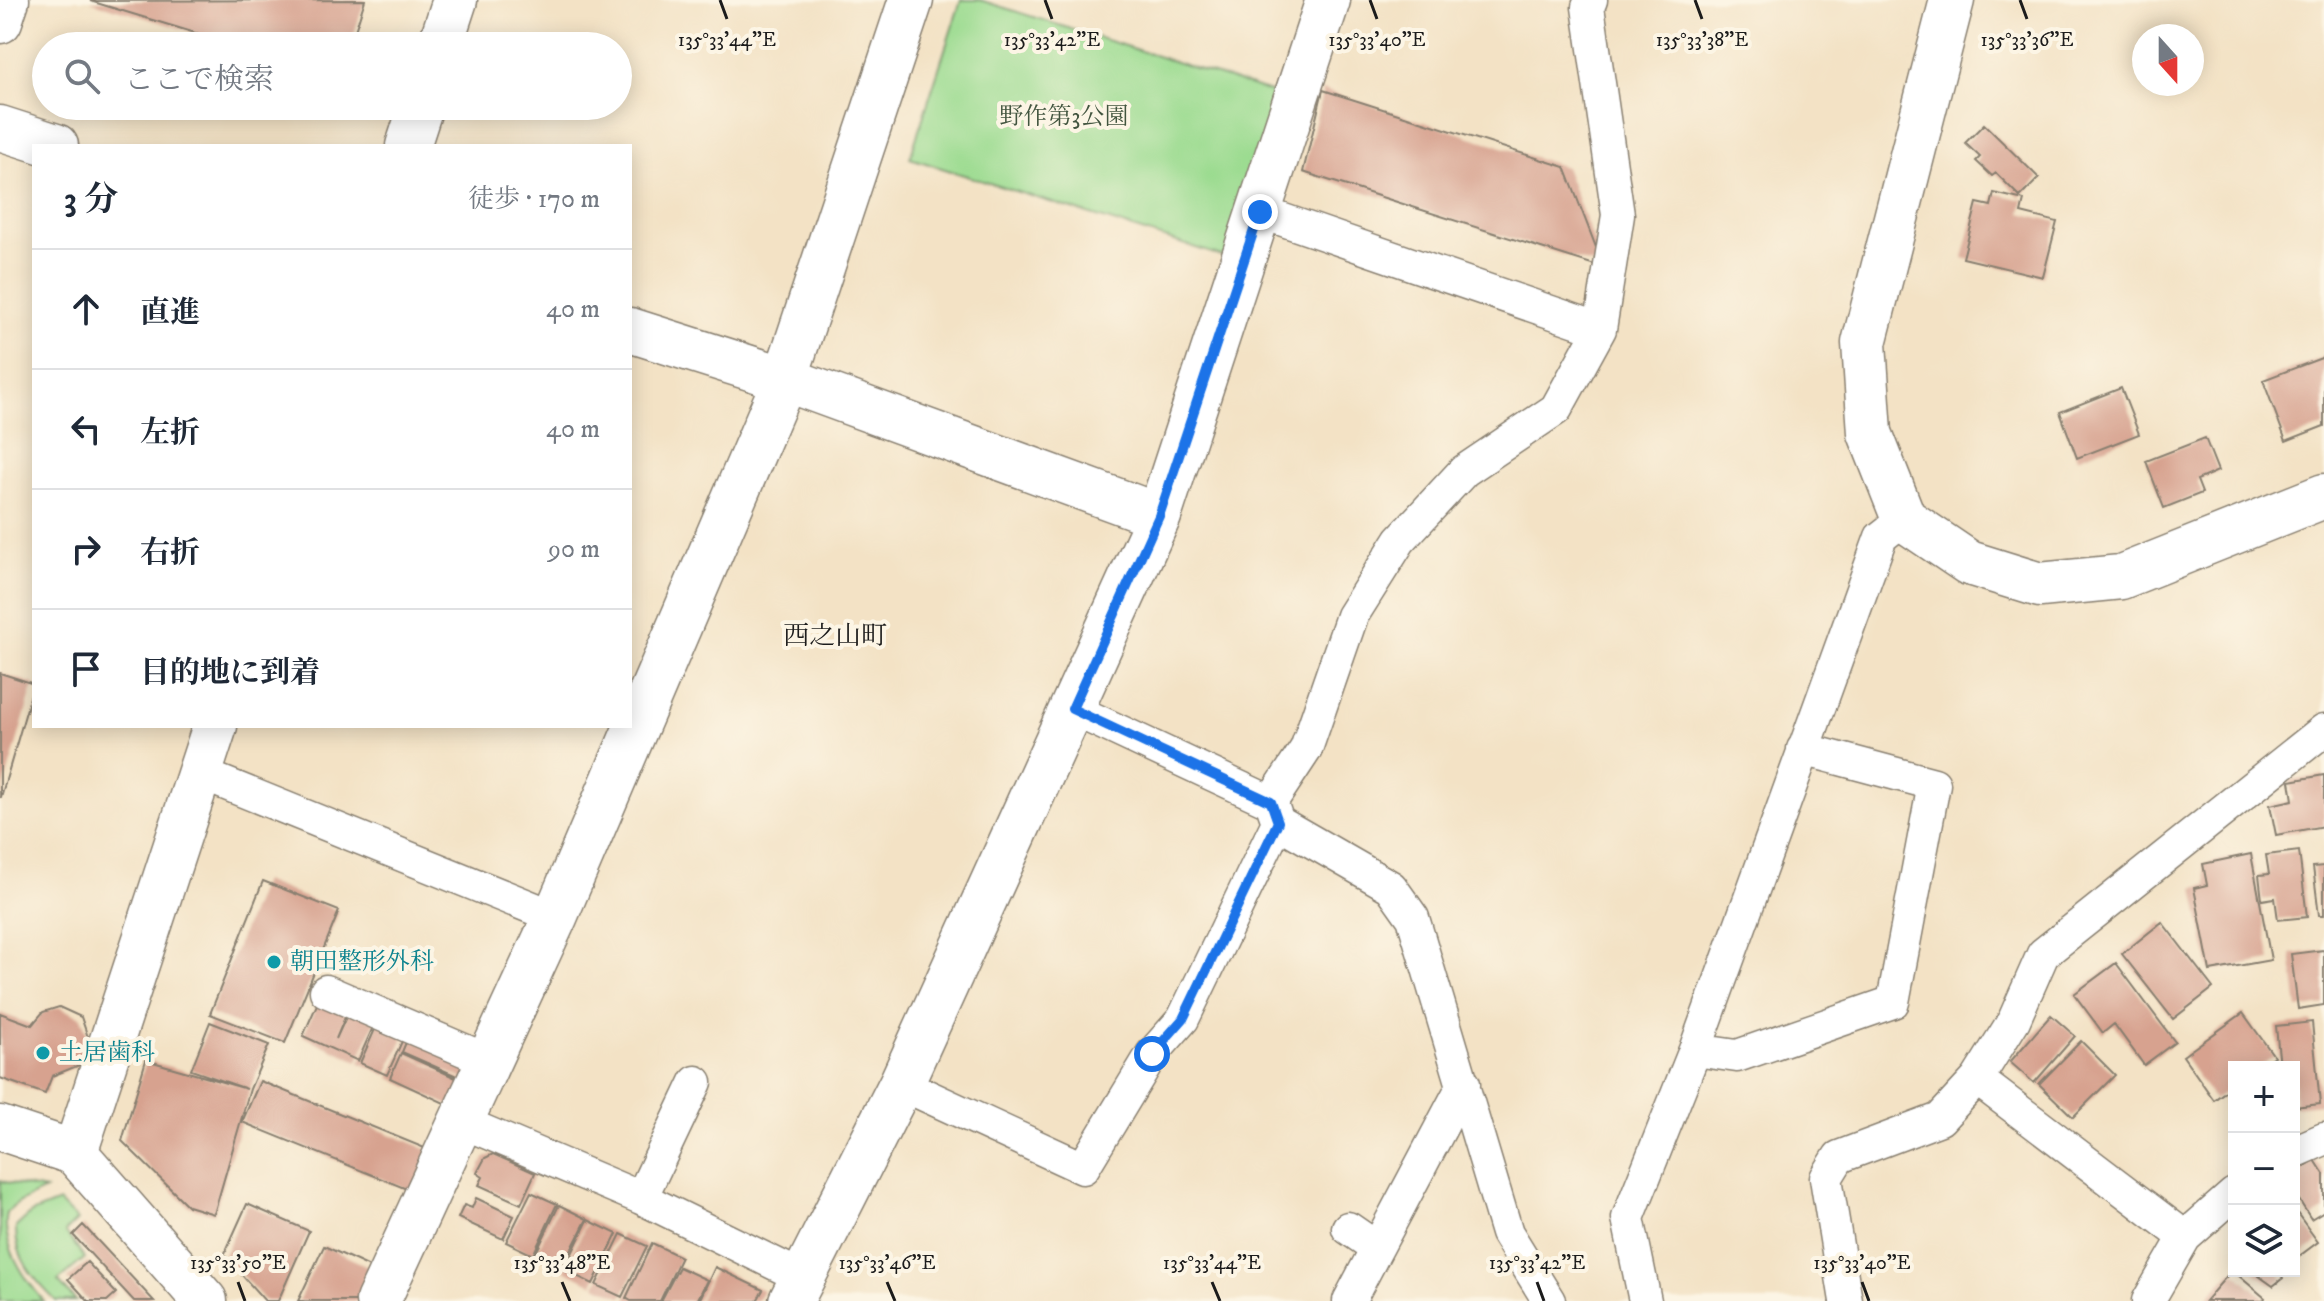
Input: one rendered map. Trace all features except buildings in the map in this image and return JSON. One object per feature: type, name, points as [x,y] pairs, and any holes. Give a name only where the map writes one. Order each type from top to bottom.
[{"type":"main road","points":[[0,21],[7,0]]},
{"type":"main road","points":[[445,32],[455,0]]},
{"type":"main road","points":[[378,1301],[555,917],[785,379],[911,0]]},
{"type":"main road","points":[[796,1289],[901,1084],[1159,516],[1328,0]]},
{"type":"main road","points":[[1952,0],[1864,343],[1870,433],[1904,519],[1969,563],[2040,585],[2121,577],[2324,496]]},
{"type":"main road","points":[[409,144],[416,120]]},
{"type":"main road","points":[[0,128],[50,144]]},
{"type":"main road","points":[[632,331],[785,379],[1159,516]]},
{"type":"main road","points":[[75,1153],[214,728]]},
{"type":"main road","points":[[0,1128],[75,1153],[205,1301]]},
{"type":"street","points":[[901,1084],[1083,1168],[1152,1054],[1183,1019],[1306,749],[1352,616],[1400,540],[1464,471],[1556,409],[1600,329],[1618,215],[1588,7],[1591,0]]},
{"type":"street","points":[[1260,212],[1600,329]]},
{"type":"street","points":[[1645,1301],[1628,1218],[1695,1050],[1881,537],[1904,519]]},
{"type":"street","points":[[1072,709],[1275,812],[1391,887],[1413,918],[1507,1233],[1549,1301]]},
{"type":"street","points":[[1846,1301],[1826,1178],[1839,1157],[1940,1119],[1977,1079],[2014,1020],[2043,954],[2324,730]]},
{"type":"street","points":[[1695,1050],[1737,1056],[1893,1002],[1934,784],[1803,749]]},
{"type":"street","points":[[199,773],[555,917]]},
{"type":"street","points":[[326,991],[487,1060]]},
{"type":"street","points":[[1977,1079],[2185,1237]]},
{"type":"street","points":[[641,1198],[696,1082]]},
{"type":"street","points":[[1349,1301],[1464,1084]]},
{"type":"street","points":[[462,1122],[641,1198],[796,1289]]},
{"type":"street","points":[[2300,1149],[2324,1139]]},
{"type":"street","points":[[2148,1301],[2185,1237],[2228,1199]]},
{"type":"street","points":[[1348,1228],[1377,1248]]},
{"type":"green space","name":"野作第3公園","points":[[961,0],[980,0],[1286,97],[1234,260],[910,158]]},
{"type":"green space","points":[[0,1181],[45,1190],[11,1209],[7,1213],[6,1225],[16,1261],[44,1301],[0,1301]]},
{"type":"green space","points":[[59,1202],[77,1220],[65,1232],[85,1258],[58,1281],[76,1301],[56,1301],[48,1293],[27,1268],[17,1238],[16,1227],[31,1213]]},
{"type":"place","name":"朝田整形外科","points":[[274,962]]},
{"type":"place","name":"土居歯科","points":[[43,1053]]},
{"type":"district","name":"西之山町","points":[[835,636]]},
{"type":"route","points":[[1152,1054],[1183,1019],[1278,822],[1271,802],[1072,709],[1159,516],[1260,212]]}]
